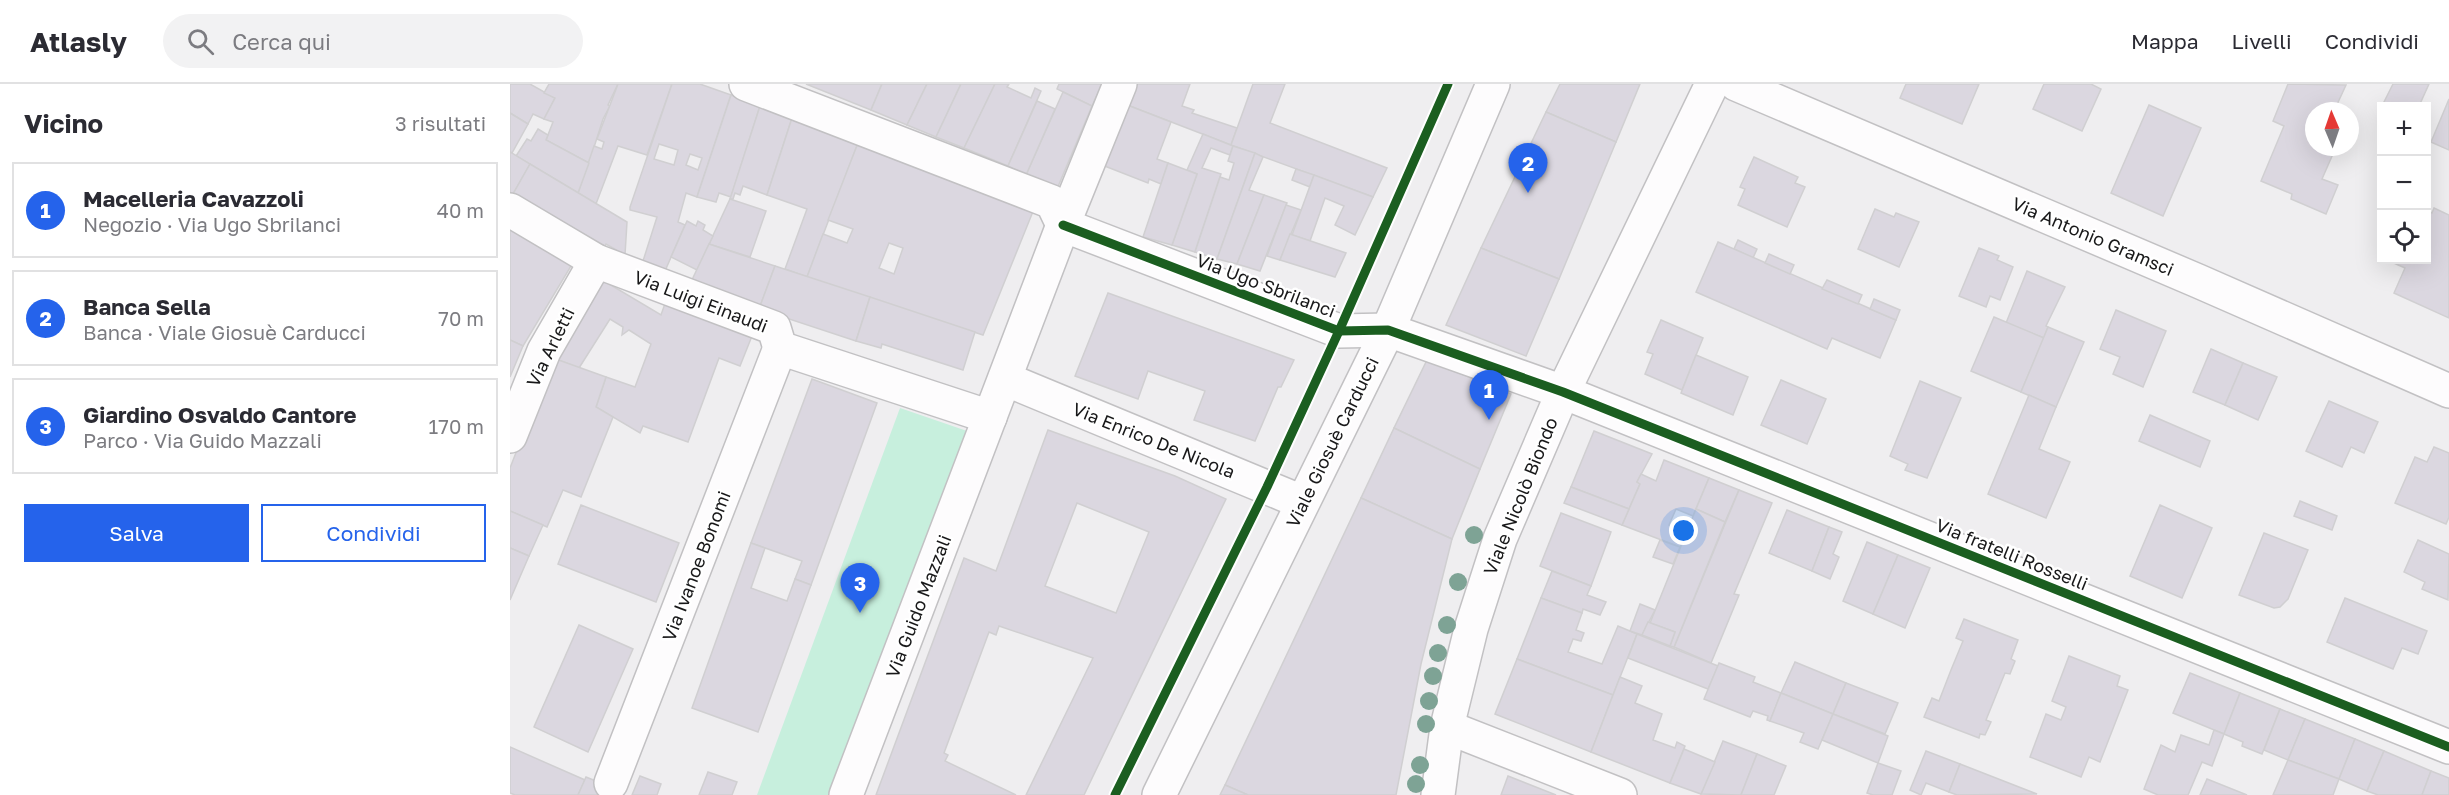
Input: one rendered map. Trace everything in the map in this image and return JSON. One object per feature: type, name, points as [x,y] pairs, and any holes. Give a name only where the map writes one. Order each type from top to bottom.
[{"type":"street","points":[[746,84],[1052,202],[1063,225]]},
{"type":"street","name":"Via Guido Mazzali","points":[[846,795],[1063,225],[1120,84]]},
{"type":"street","name":"Viale Giosuè Carducci","points":[[1160,795],[1388,330],[1493,84]]},
{"type":"street","name":"Viale Nicolò Biondo","points":[[1438,795],[1447,727],[1471,629],[1500,539],[1563,392],[1712,84]]},
{"type":"street","name":"Via Antonio Gramsci","points":[[1736,84],[2449,391]]},
{"type":"street","name":"Via Luigi Einaudi","points":[[510,210],[596,261],[774,328],[780,348],[990,417]]},
{"type":"street","name":"Via Ugo Sbrilanci","points":[[1063,225],[1339,331],[1388,330],[1563,392]]},
{"type":"street","name":"Via Arletti","points":[[510,436],[544,351],[596,261]]},
{"type":"street","name":"Via Ivanoe Bonomi","points":[[611,783],[780,348]]},
{"type":"street","name":"Via Enrico De Nicola","points":[[1005,379],[1302,502]]},
{"type":"street","name":"Via fratelli Rosselli","points":[[1563,392],[2449,747]]},
{"type":"street","points":[[1447,727],[1620,795]]},
{"type":"green space","points":[[900,408],[967,431],[828,795],[757,795]]},
{"type":"building","points":[[510,84],[530,84],[555,98],[544,119],[533,114],[528,124],[510,113]]},
{"type":"building","points":[[549,84],[618,84],[608,105],[610,106],[603,119],[589,163],[546,140],[553,122],[544,119],[555,98],[544,93]]},
{"type":"building","points":[[618,84],[672,84],[647,155],[618,146],[596,204],[578,193],[594,146],[602,149],[604,142],[597,139]]},
{"type":"building","points":[[672,84],[700,84],[731,95],[697,197],[686,193],[678,222],[685,225],[665,271],[643,261],[657,217],[630,210]],"holes":[[[659,144],[678,150],[674,165],[654,159]],[[690,154],[702,158],[698,170],[686,165]]]},
{"type":"building","points":[[806,84],[882,84],[871,110]]},
{"type":"building","points":[[882,84],[927,84],[907,125],[871,110]]},
{"type":"building","points":[[927,84],[961,84],[936,137],[907,125]]},
{"type":"building","points":[[961,84],[995,84],[964,148],[936,137]]},
{"type":"building","points":[[995,84],[1009,84],[1007,87],[1031,98],[1035,88],[1041,91],[1008,166],[964,148]]},
{"type":"building","points":[[1059,84],[1102,84],[1092,106],[1057,89]]},
{"type":"building","points":[[1130,84],[1190,84],[1182,106],[1194,110],[1192,113],[1237,128],[1231,145],[1122,103]]},
{"type":"building","points":[[1253,84],[1285,84],[1270,123],[1387,168],[1373,197],[1231,145]]},
{"type":"building","points":[[1560,84],[1640,84],[1616,142],[1546,112]]},
{"type":"building","points":[[1906,84],[1979,84],[1962,124],[1900,98]]},
{"type":"building","points":[[2044,84],[2091,84],[2101,89],[2082,131],[2033,109]]},
{"type":"building","points":[[2288,84],[2346,85],[2338,102],[2305,102],[2305,156],[2332,156],[2322,179],[2338,185],[2326,214],[2291,199],[2292,194],[2261,181],[2284,126],[2273,121]]},
{"type":"building","points":[[2393,84],[2429,84],[2421,102],[2384,102]]},
{"type":"building","points":[[1063,92],[1092,106],[1057,189],[1026,175]]},
{"type":"building","points":[[731,95],[760,106],[731,197],[719,193],[716,202],[697,197]]},
{"type":"building","points":[[2449,99],[2449,150],[2431,142]]},
{"type":"building","points":[[1037,101],[1055,109],[1026,175],[1008,166]]},
{"type":"building","points":[[1122,103],[1171,122],[1157,159],[1168,163],[1161,184],[1149,179],[1148,183],[1097,163]]},
{"type":"building","points":[[2149,105],[2201,128],[2163,216],[2111,193]]},
{"type":"building","points":[[760,106],[792,118],[767,195],[743,186],[740,195],[735,193],[733,199],[730,199]]},
{"type":"building","points":[[1546,112],[1616,142],[1559,279],[1481,248]]},
{"type":"building","points":[[510,113],[528,124],[512,153],[510,152]]},
{"type":"building","points":[[792,118],[858,143],[807,277],[785,269],[807,209],[767,195]]},
{"type":"building","points":[[538,129],[548,135],[546,140],[589,163],[578,193],[516,156],[527,139],[531,141]]},
{"type":"building","points":[[1203,134],[1233,146],[1230,155],[1211,148],[1202,168],[1221,174],[1195,252],[1172,245],[1197,174],[1187,170]]},
{"type":"building","points":[[858,143],[1034,209],[983,335],[807,277],[823,234],[847,243],[853,229],[828,220]],"holes":[[[889,243],[903,248],[894,274],[879,268]]]},
{"type":"building","points":[[1233,146],[1255,153],[1217,259],[1195,252],[1220,177],[1229,180],[1234,163],[1228,161]]},
{"type":"building","points":[[510,152],[530,164],[513,194],[510,192]]},
{"type":"building","points":[[1255,153],[1263,157],[1249,190],[1264,195],[1237,264],[1217,259]]},
{"type":"building","points":[[1754,157],[1798,177],[1795,183],[1805,187],[1787,227],[1738,205],[1745,189],[1740,187]]},
{"type":"building","points":[[1168,163],[1197,174],[1172,245],[1143,237]]},
{"type":"building","points":[[530,164],[627,222],[625,255],[513,194]]},
{"type":"building","points":[[1296,169],[1314,175],[1310,187],[1292,180]]},
{"type":"building","points":[[1314,175],[1373,197],[1355,235],[1335,225],[1344,206],[1325,198],[1310,241],[1292,235]]},
{"type":"building","points":[[1264,195],[1287,203],[1260,271],[1237,264]]},
{"type":"building","points":[[730,199],[766,211],[750,257],[709,244]]},
{"type":"building","points":[[1286,205],[1301,210],[1280,260],[1267,256]]},
{"type":"building","points":[[2434,208],[2449,215],[2449,318],[2394,293],[2405,268],[2396,264],[2431,264]]},
{"type":"building","points":[[1875,209],[1894,217],[1896,213],[1919,222],[1899,267],[1858,249]]},
{"type":"building","points":[[687,221],[696,226],[698,221],[705,225],[703,230],[713,236],[697,270],[671,257]]},
{"type":"building","points":[[510,222],[574,261],[523,346],[510,340]]},
{"type":"building","points":[[1290,234],[1346,253],[1335,277],[1280,260]]},
{"type":"building","points":[[1738,240],[1757,249],[1753,258],[1734,249]]},
{"type":"building","points":[[1718,242],[1896,320],[1880,358],[1832,338],[1827,349],[1696,292]]},
{"type":"building","points":[[709,244],[775,266],[759,309],[690,284]]},
{"type":"building","points":[[1481,248],[1559,279],[1526,356],[1446,325]]},
{"type":"building","points":[[1979,248],[1999,256],[1997,260],[2013,267],[2000,300],[1990,296],[1986,307],[1959,296]]},
{"type":"building","points":[[1769,254],[1794,265],[1790,274],[1765,263]]},
{"type":"building","points":[[775,266],[870,297],[856,341],[759,309]]},
{"type":"building","points":[[2027,271],[2065,287],[2046,326],[2048,327],[2044,338],[2006,323]]},
{"type":"building","points":[[599,278],[661,315],[667,298],[754,331],[740,366],[719,358],[688,442],[643,426],[640,433],[596,407],[606,377],[635,387],[651,344],[629,330],[622,335],[623,327],[610,319],[579,368],[553,358]]},
{"type":"building","points":[[1827,280],[1862,295],[1858,304],[1822,289]]},
{"type":"building","points":[[1108,293],[1294,360],[1281,387],[1278,387],[1255,441],[1194,420],[1205,391],[1148,371],[1138,399],[1075,376]]},
{"type":"building","points":[[870,297],[975,332],[963,370],[882,344],[881,348],[856,341]]},
{"type":"building","points":[[1874,299],[1900,310],[1896,320],[1870,309]]},
{"type":"building","points":[[2116,310],[2166,331],[2143,387],[2113,374],[2120,357],[2100,349]]},
{"type":"building","points":[[1994,317],[2044,338],[2021,392],[1971,371]]},
{"type":"building","points":[[1661,320],[1703,338],[1682,390],[1645,374],[1653,354],[1647,352]]},
{"type":"building","points":[[2048,327],[2084,342],[2056,407],[2021,392]]},
{"type":"building","points":[[510,340],[523,346],[510,377]]},
{"type":"building","points":[[2211,349],[2243,363],[2225,405],[2193,392]]},
{"type":"building","points":[[1696,355],[1748,377],[1733,415],[1681,393]]},
{"type":"building","points":[[553,358],[606,377],[596,407],[613,417],[581,497],[563,490],[547,527],[510,511],[510,468]]},
{"type":"building","points":[[1427,360],[1511,394],[1480,469],[1394,428]]},
{"type":"building","points":[[2243,363],[2277,377],[2258,420],[2225,405]]},
{"type":"building","points":[[812,379],[877,403],[811,585],[795,579],[802,561],[751,543]]},
{"type":"building","points":[[1781,380],[1826,399],[1807,444],[1761,425]]},
{"type":"building","points":[[1920,381],[1961,398],[1927,478],[1905,470],[1908,464],[1890,456]]},
{"type":"building","points":[[2029,395],[2056,407],[2039,449],[2070,462],[2046,518],[1988,494]]},
{"type":"building","points":[[2329,401],[2378,422],[2364,453],[2351,447],[2342,467],[2306,451]]},
{"type":"building","points":[[2150,415],[2210,441],[2200,467],[2139,441]]},
{"type":"building","points":[[1394,428],[1480,469],[1452,539],[1361,498]]},
{"type":"building","points":[[1048,430],[1175,476],[1226,499],[1084,795],[1026,795],[1093,658],[999,626],[996,635],[989,632],[944,753],[948,755],[945,761],[1016,795],[876,795],[964,558],[996,571]],"holes":[[[1077,503],[1149,532],[1116,613],[1045,586]]]},
{"type":"building","points":[[1594,431],[1652,454],[1637,482],[1640,484],[1629,509],[1571,487]]},
{"type":"building","points":[[2434,447],[2449,453],[2449,517],[2446,524],[2395,503],[2415,457],[2427,462]]},
{"type":"building","points":[[1664,460],[1709,478],[1693,516],[1676,509],[1669,525],[1686,532],[1680,547],[1622,525],[1640,484],[1637,482],[1641,474],[1656,481]]},
{"type":"building","points":[[1709,478],[1739,490],[1725,522],[1696,509]]},
{"type":"building","points":[[1571,487],[1629,509],[1622,525],[1564,503]]},
{"type":"building","points":[[1739,490],[1772,503],[1734,594],[1739,595],[1711,663],[1674,647]]},
{"type":"building","points":[[1361,498],[1452,539],[1421,664],[1396,795],[1248,795],[1225,785]]},
{"type":"building","points":[[2300,501],[2337,516],[2332,530],[2294,516]]},
{"type":"building","points":[[581,505],[679,543],[656,602],[558,564]]},
{"type":"building","points":[[2160,505],[2212,528],[2182,598],[2130,576]]},
{"type":"building","points":[[1696,509],[1725,522],[1674,647],[1670,646],[1675,632],[1650,623]]},
{"type":"building","points":[[1787,510],[1829,527],[1812,571],[1769,553]]},
{"type":"building","points":[[510,511],[543,525],[529,556],[510,548]]},
{"type":"building","points":[[1561,513],[1611,532],[1591,586],[1540,566]]},
{"type":"building","points":[[1829,527],[1842,532],[1833,554],[1839,557],[1830,579],[1812,571]]},
{"type":"building","points":[[2264,533],[2308,550],[2288,599],[2280,607],[2274,608],[2239,595]]},
{"type":"building","points":[[1660,540],[1680,547],[1673,564],[1653,557]]},
{"type":"building","points":[[2418,540],[2449,554],[2448,600],[2422,589],[2425,582],[2404,572]]},
{"type":"building","points":[[1867,542],[1898,555],[1873,614],[1843,601]]},
{"type":"building","points":[[751,543],[765,548],[751,588],[787,601],[795,579],[811,585],[758,732],[692,708]]},
{"type":"building","points":[[510,548],[529,556],[510,600]]},
{"type":"building","points":[[1898,555],[1930,568],[1905,628],[1873,614]]},
{"type":"building","points":[[1552,571],[1591,586],[1587,595],[1606,602],[1600,615],[1583,609],[1582,613],[1541,598]]},
{"type":"building","points":[[1541,598],[1582,613],[1576,630],[1584,633],[1581,641],[1573,639],[1568,652],[1602,664],[1618,626],[1637,634],[1613,695],[1517,659]]},
{"type":"building","points":[[2345,598],[2427,631],[2418,654],[2402,648],[2393,669],[2327,642]]},
{"type":"building","points":[[1640,604],[1655,610],[1642,635],[1630,631]]},
{"type":"building","points":[[1964,619],[2018,640],[2011,659],[2015,661],[2010,674],[2005,673],[1986,720],[1991,722],[1985,735],[1980,734],[1979,738],[1924,717],[1932,698],[1939,701],[1963,641],[1956,638]]},
{"type":"building","points":[[1648,622],[1675,632],[1670,646],[1642,635]]},
{"type":"building","points":[[579,625],[633,649],[588,752],[534,727]]},
{"type":"building","points":[[1637,634],[1718,666],[1708,689],[1628,658]]},
{"type":"building","points":[[2069,656],[2120,676],[2117,686],[2128,690],[2100,762],[2089,757],[2081,777],[2030,757],[2046,714],[2061,720],[2066,707],[2052,701]]},
{"type":"building","points":[[1517,659],[1613,695],[1591,752],[1495,714]]},
{"type":"building","points":[[1795,662],[1846,683],[1833,714],[1781,693]]},
{"type":"building","points":[[1719,663],[1755,677],[1753,682],[1781,693],[1770,721],[1767,720],[1768,716],[1753,711],[1750,717],[1704,699]]},
{"type":"building","points":[[2190,673],[2240,693],[2224,734],[2173,713]]},
{"type":"building","points":[[1620,677],[1642,686],[1635,703],[1662,714],[1653,740],[1675,748],[1677,742],[1685,746],[1670,783],[1591,752]]},
{"type":"building","points":[[1846,683],[1898,703],[1885,734],[1833,714]]},
{"type":"building","points":[[1781,693],[1833,714],[1818,749],[1800,742],[1804,733],[1770,721]]},
{"type":"building","points":[[2240,693],[2280,709],[2262,754],[2242,746],[2243,742],[2224,734]]},
{"type":"building","points":[[2280,709],[2305,719],[2288,760],[2264,750]]},
{"type":"building","points":[[1833,714],[1888,736],[1878,763],[1822,740]]},
{"type":"building","points":[[2305,719],[2355,739],[2339,779],[2288,760]]},
{"type":"building","points":[[2214,730],[2224,734],[2212,766],[2202,762],[2188,795],[2158,795],[2144,789],[2161,745],[2175,752],[2181,735],[2209,745]]},
{"type":"building","points":[[2355,739],[2384,751],[2367,791],[2339,779]]},
{"type":"building","points":[[1723,741],[1757,754],[1741,795],[1701,794]]},
{"type":"building","points":[[510,747],[585,780],[578,795],[515,795],[510,793]]},
{"type":"building","points":[[1684,749],[1715,762],[1701,794],[1670,783]]},
{"type":"building","points":[[1926,751],[1960,764],[1949,792],[1926,783],[1921,795],[1910,790]]},
{"type":"building","points":[[2384,751],[2431,771],[2422,795],[2378,795],[2367,791]]},
{"type":"building","points":[[1757,754],[1786,766],[1774,795],[1741,795]]},
{"type":"building","points":[[2288,760],[2339,779],[2333,795],[2273,795]]},
{"type":"building","points":[[1878,763],[1901,771],[1892,795],[1867,793]]},
{"type":"building","points":[[1960,764],[2037,794],[1957,795],[1949,792]]},
{"type":"building","points":[[2431,771],[2449,778],[2449,795],[2422,795]]},
{"type":"building","points":[[708,772],[737,782],[732,795],[699,795]]},
{"type":"building","points":[[640,776],[661,784],[657,795],[632,795]]},
{"type":"building","points":[[1508,776],[1556,795],[1501,795]]},
{"type":"building","points":[[586,777],[613,788],[610,795],[578,795]]},
{"type":"building","points":[[2207,779],[2247,795],[2200,795]]},
{"type":"building","points":[[1225,785],[1248,795],[1220,795]]},
{"type":"cycle path","points":[[1115,795],[1267,487],[1448,84]]},
{"type":"cycle path","points":[[1063,225],[1339,331],[1388,330],[1563,392],[2449,747]]},
{"type":"place","name":"Banca Sella","points":[[1528,193]]},
{"type":"place","name":"Macelleria Cavazzoli","points":[[1489,420]]},
{"type":"place","name":"Giardino Osvaldo Cantore","points":[[860,613]]}]
